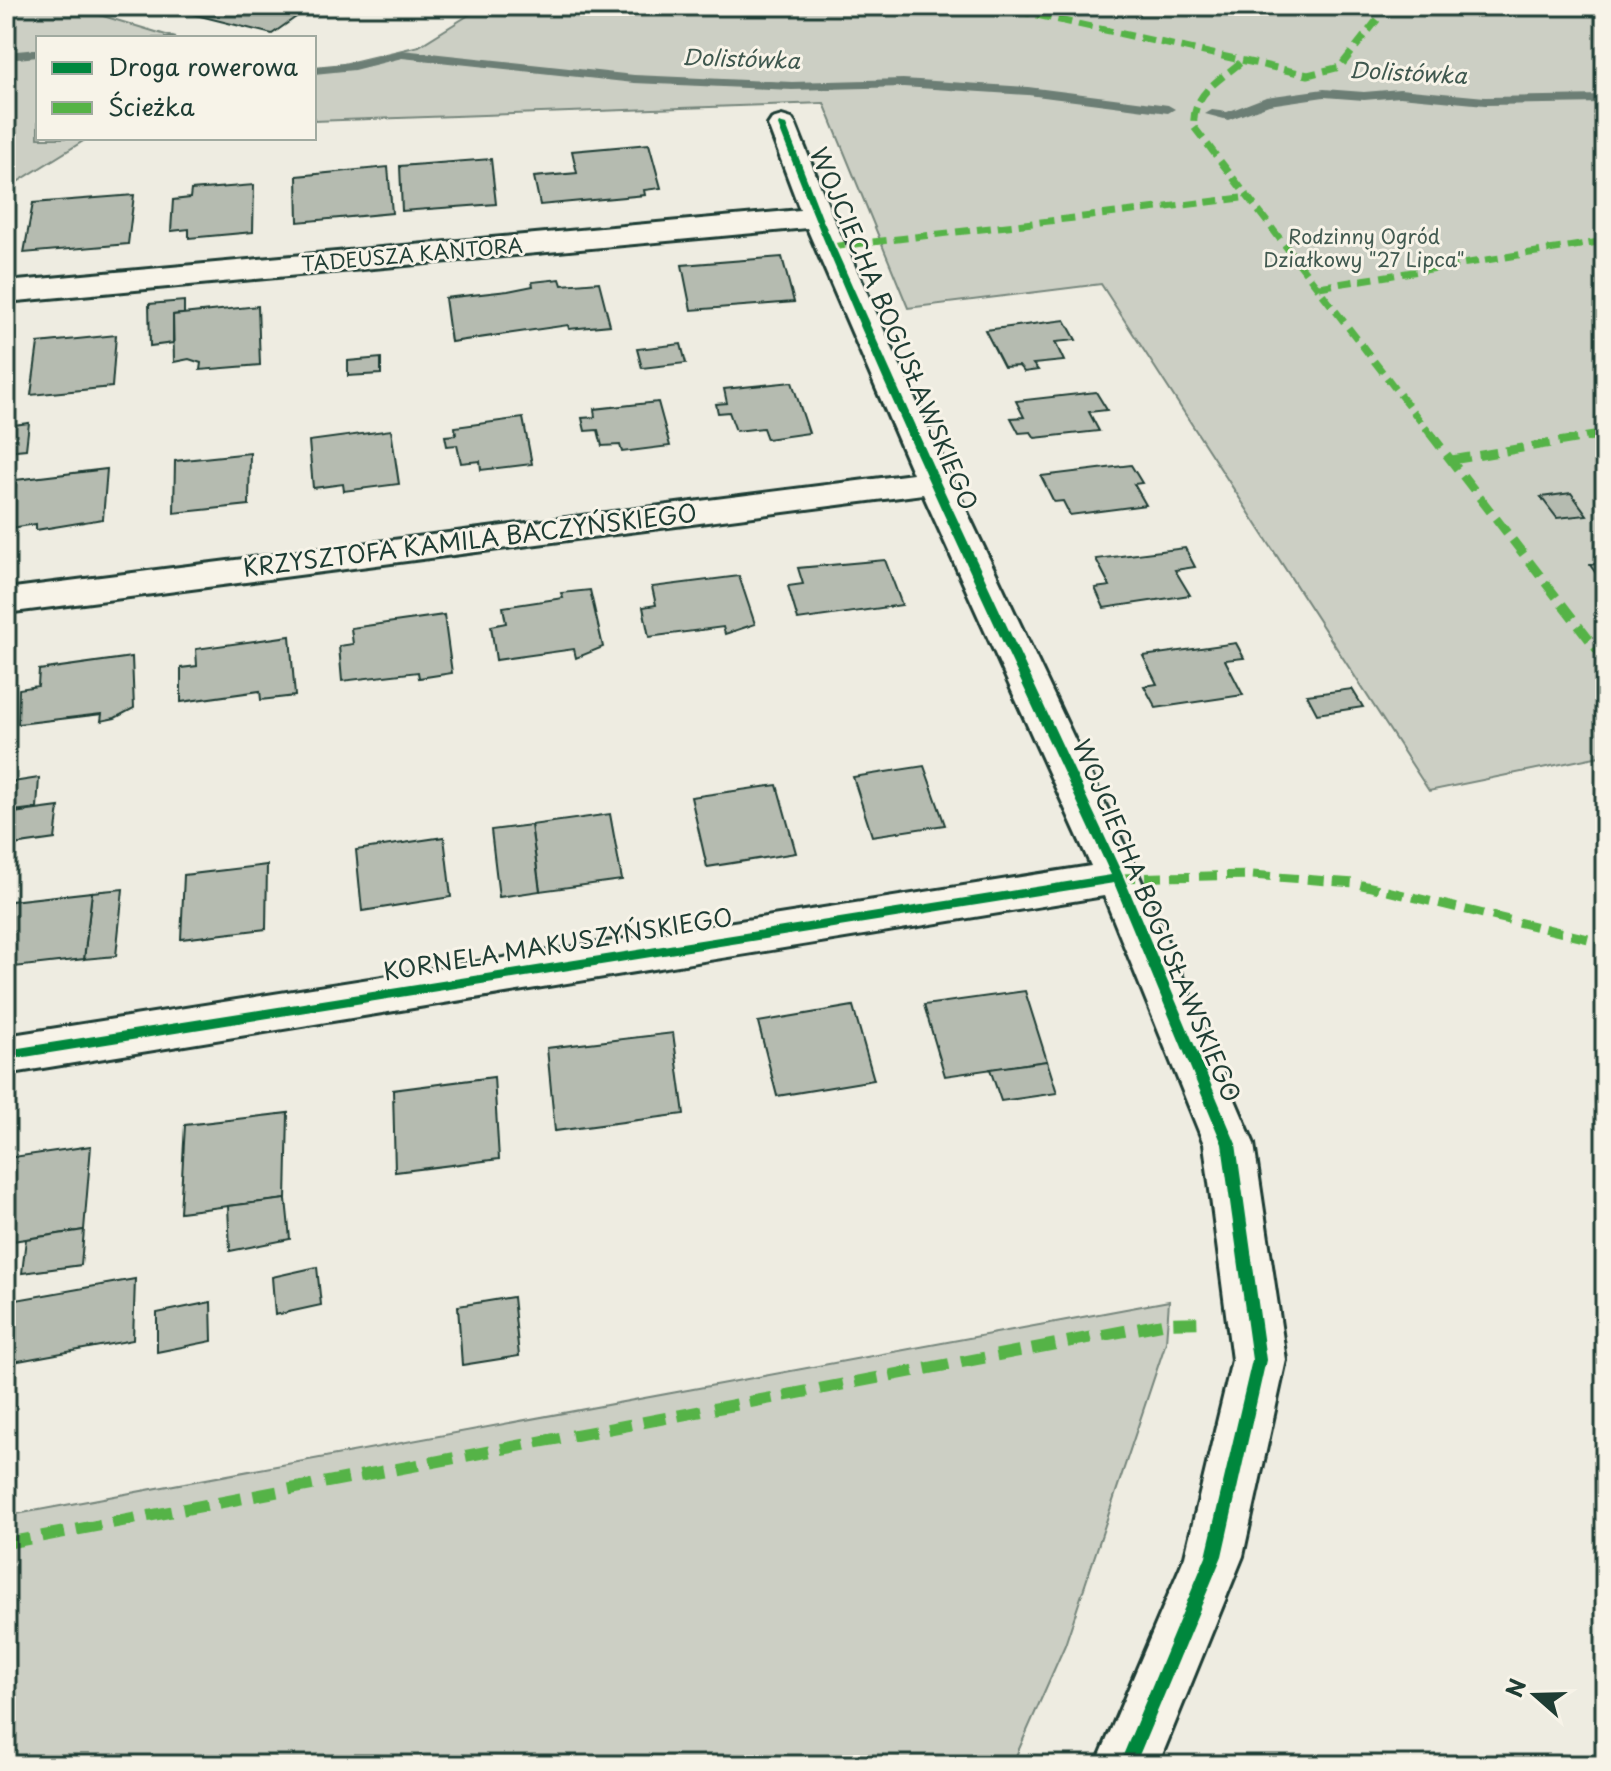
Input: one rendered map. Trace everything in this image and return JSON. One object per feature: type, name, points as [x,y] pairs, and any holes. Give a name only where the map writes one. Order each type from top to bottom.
[{"type":"street","name":"WOJCIECHA BOGUSŁAWSKIEGO","points":[[782,125],[818,218],[935,482],[1118,878],[1229,1144],[1259,1360],[1214,1556],[1127,1765]]},
{"type":"street","name":"TADEUSZA KANTORA","points":[[6,292],[818,218]]},
{"type":"street","name":"KRZYSZTOFA KAMILA BACZYŃSKIEGO","points":[[6,601],[935,482]]},
{"type":"street","name":"KORNELA MAKUSZYŃSKIEGO","points":[[6,1055],[1118,878]]},
{"type":"green space","points":[[6,6],[70,6],[169,36],[36,36],[36,140],[85,140],[6,189]]},
{"type":"green space","name":"Rodzinny Ogród Działkowy \"27 Lipca\"","points":[[475,6],[1605,6],[1605,755],[1429,791],[1101,284],[908,308],[824,103],[316,121],[316,71],[419,46],[480,8]]},
{"type":"green space","points":[[1169,1301],[1166,1342],[1065,1645],[1012,1765],[6,1765],[6,1516]]},
{"type":"building","points":[[249,6],[262,9],[288,6],[306,10],[272,34],[164,7]]},
{"type":"building","points":[[649,144],[661,188],[644,190],[645,195],[540,205],[534,177],[577,173],[572,151]]},
{"type":"building","points":[[491,159],[496,204],[402,211],[400,166]]},
{"type":"building","points":[[388,167],[392,213],[298,222],[297,176]]},
{"type":"building","points":[[254,185],[253,232],[189,238],[189,229],[171,231],[173,200],[190,198],[191,190]]},
{"type":"building","points":[[134,195],[128,244],[24,253],[33,203]]},
{"type":"building","points":[[782,257],[794,302],[691,310],[682,265]]},
{"type":"building","points":[[560,279],[562,285],[599,282],[610,325],[569,329],[568,325],[451,342],[445,298],[508,291],[533,286],[532,282]]},
{"type":"building","points":[[184,301],[184,314],[173,315],[173,343],[150,346],[149,304]]},
{"type":"building","points":[[258,306],[260,365],[200,370],[201,363],[189,359],[174,362],[173,315]]},
{"type":"building","points":[[1065,320],[1076,340],[1055,342],[1064,361],[1033,364],[1038,370],[1024,372],[1019,366],[1004,367],[985,330]]},
{"type":"building","points":[[116,335],[112,387],[31,395],[38,343]]},
{"type":"building","points":[[681,344],[686,363],[642,368],[637,349]]},
{"type":"building","points":[[381,358],[381,374],[348,376],[348,361]]},
{"type":"building","points":[[792,382],[809,433],[767,439],[763,428],[736,431],[729,412],[718,413],[716,404],[727,403],[724,389]]},
{"type":"building","points":[[1096,392],[1107,410],[1089,412],[1099,431],[1035,438],[1031,432],[1019,433],[1011,418],[1024,417],[1016,401]]},
{"type":"building","points":[[658,402],[670,446],[622,452],[620,445],[602,446],[598,430],[585,431],[582,418],[595,417],[594,409]]},
{"type":"building","points":[[523,418],[532,464],[481,470],[480,461],[461,463],[457,445],[447,446],[445,436],[456,435],[455,427]]},
{"type":"building","points":[[29,423],[26,449],[6,451],[6,426]]},
{"type":"building","points":[[391,430],[399,484],[344,491],[343,484],[313,488],[309,441]]},
{"type":"building","points":[[250,453],[249,505],[174,513],[175,461]]},
{"type":"building","points":[[1131,465],[1142,483],[1134,484],[1146,505],[1070,515],[1063,501],[1054,502],[1041,476]]},
{"type":"building","points":[[107,469],[103,519],[36,530],[36,524],[11,528],[16,480]]},
{"type":"building","points":[[1571,493],[1587,515],[1557,518],[1541,497]]},
{"type":"building","points":[[1185,548],[1195,567],[1175,570],[1190,595],[1104,608],[1095,588],[1110,586],[1096,559]]},
{"type":"building","points":[[885,560],[902,605],[798,620],[788,586],[803,584],[798,568]]},
{"type":"building","points":[[1605,562],[1605,586],[1590,565]]},
{"type":"building","points":[[739,576],[755,624],[725,634],[723,627],[649,637],[643,607],[656,605],[652,587]]},
{"type":"building","points":[[590,590],[603,647],[576,658],[574,649],[496,660],[491,626],[506,623],[503,607],[563,598],[561,593]]},
{"type":"building","points":[[444,615],[452,673],[419,678],[418,672],[342,681],[339,646],[353,644],[351,628]]},
{"type":"building","points":[[290,636],[295,696],[261,700],[260,691],[181,702],[181,668],[197,666],[196,649]]},
{"type":"building","points":[[1236,643],[1244,658],[1225,660],[1243,695],[1156,708],[1144,686],[1157,684],[1143,656]]},
{"type":"building","points":[[132,657],[134,708],[101,721],[102,714],[18,724],[19,689],[38,686],[39,670]]},
{"type":"building","points":[[1352,689],[1363,707],[1317,714],[1307,695]]},
{"type":"building","points":[[924,766],[945,825],[872,836],[853,777]]},
{"type":"building","points":[[39,778],[37,808],[6,812],[6,783]]},
{"type":"building","points":[[777,785],[796,853],[707,867],[691,797]]},
{"type":"building","points":[[59,807],[55,839],[6,846],[6,814]]},
{"type":"building","points":[[610,814],[622,880],[540,891],[531,825]]},
{"type":"building","points":[[531,825],[540,891],[499,897],[491,830]]},
{"type":"building","points":[[444,837],[451,897],[362,911],[356,850]]},
{"type":"building","points":[[267,865],[266,929],[181,939],[184,875]]},
{"type":"building","points":[[123,889],[116,956],[84,959],[92,892]]},
{"type":"building","points":[[92,892],[84,959],[6,968],[6,928],[11,901]]},
{"type":"building","points":[[1025,991],[1047,1061],[945,1076],[924,1005]]},
{"type":"building","points":[[853,1006],[874,1080],[777,1096],[758,1022]]},
{"type":"building","points":[[673,1033],[684,1114],[555,1131],[547,1048]]},
{"type":"building","points":[[1047,1061],[1057,1093],[1001,1101],[990,1069]]},
{"type":"building","points":[[494,1077],[499,1159],[395,1172],[393,1090]]},
{"type":"building","points":[[288,1113],[286,1199],[180,1212],[185,1125]]},
{"type":"building","points":[[91,1146],[84,1230],[6,1242],[6,1158]]},
{"type":"building","points":[[286,1199],[290,1239],[230,1251],[228,1206]]},
{"type":"building","points":[[84,1230],[81,1265],[22,1273],[26,1239]]},
{"type":"building","points":[[317,1267],[321,1305],[275,1315],[272,1277]]},
{"type":"building","points":[[135,1279],[133,1340],[13,1362],[16,1300]]},
{"type":"building","points":[[513,1297],[519,1356],[462,1365],[458,1306]]},
{"type":"building","points":[[211,1302],[212,1341],[157,1352],[157,1313]]},
{"type":"waterway","name":"Dolistówka","points":[[6,56],[36,53]]},
{"type":"waterway","name":"Dolistówka","points":[[316,70],[354,66],[402,54],[634,79],[792,86],[903,83],[1028,91],[1168,109]]},
{"type":"waterway","name":"Dolistówka","points":[[1212,114],[1228,116],[1266,101],[1324,93],[1364,96],[1400,93],[1485,101],[1605,99]]},
{"type":"marked path","points":[[996,6],[1308,75],[1340,67],[1388,6]]},
{"type":"marked path","points":[[1240,63],[1200,98],[1195,106],[1194,127],[1605,660]]},
{"type":"marked path","points":[[831,247],[1250,197]]},
{"type":"marked path","points":[[1319,287],[1605,241]]},
{"type":"marked path","points":[[1452,460],[1605,434]]},
{"type":"marked path","points":[[1118,878],[1252,875],[1354,883],[1605,943]]},
{"type":"marked path","points":[[6,1543],[1167,1323],[1204,1322]]},
{"type":"cycle path","points":[[782,125],[818,218],[935,482],[1118,878],[1229,1144],[1259,1360],[1214,1556],[1127,1765]]},
{"type":"cycle path","points":[[6,1055],[1118,878]]}]
